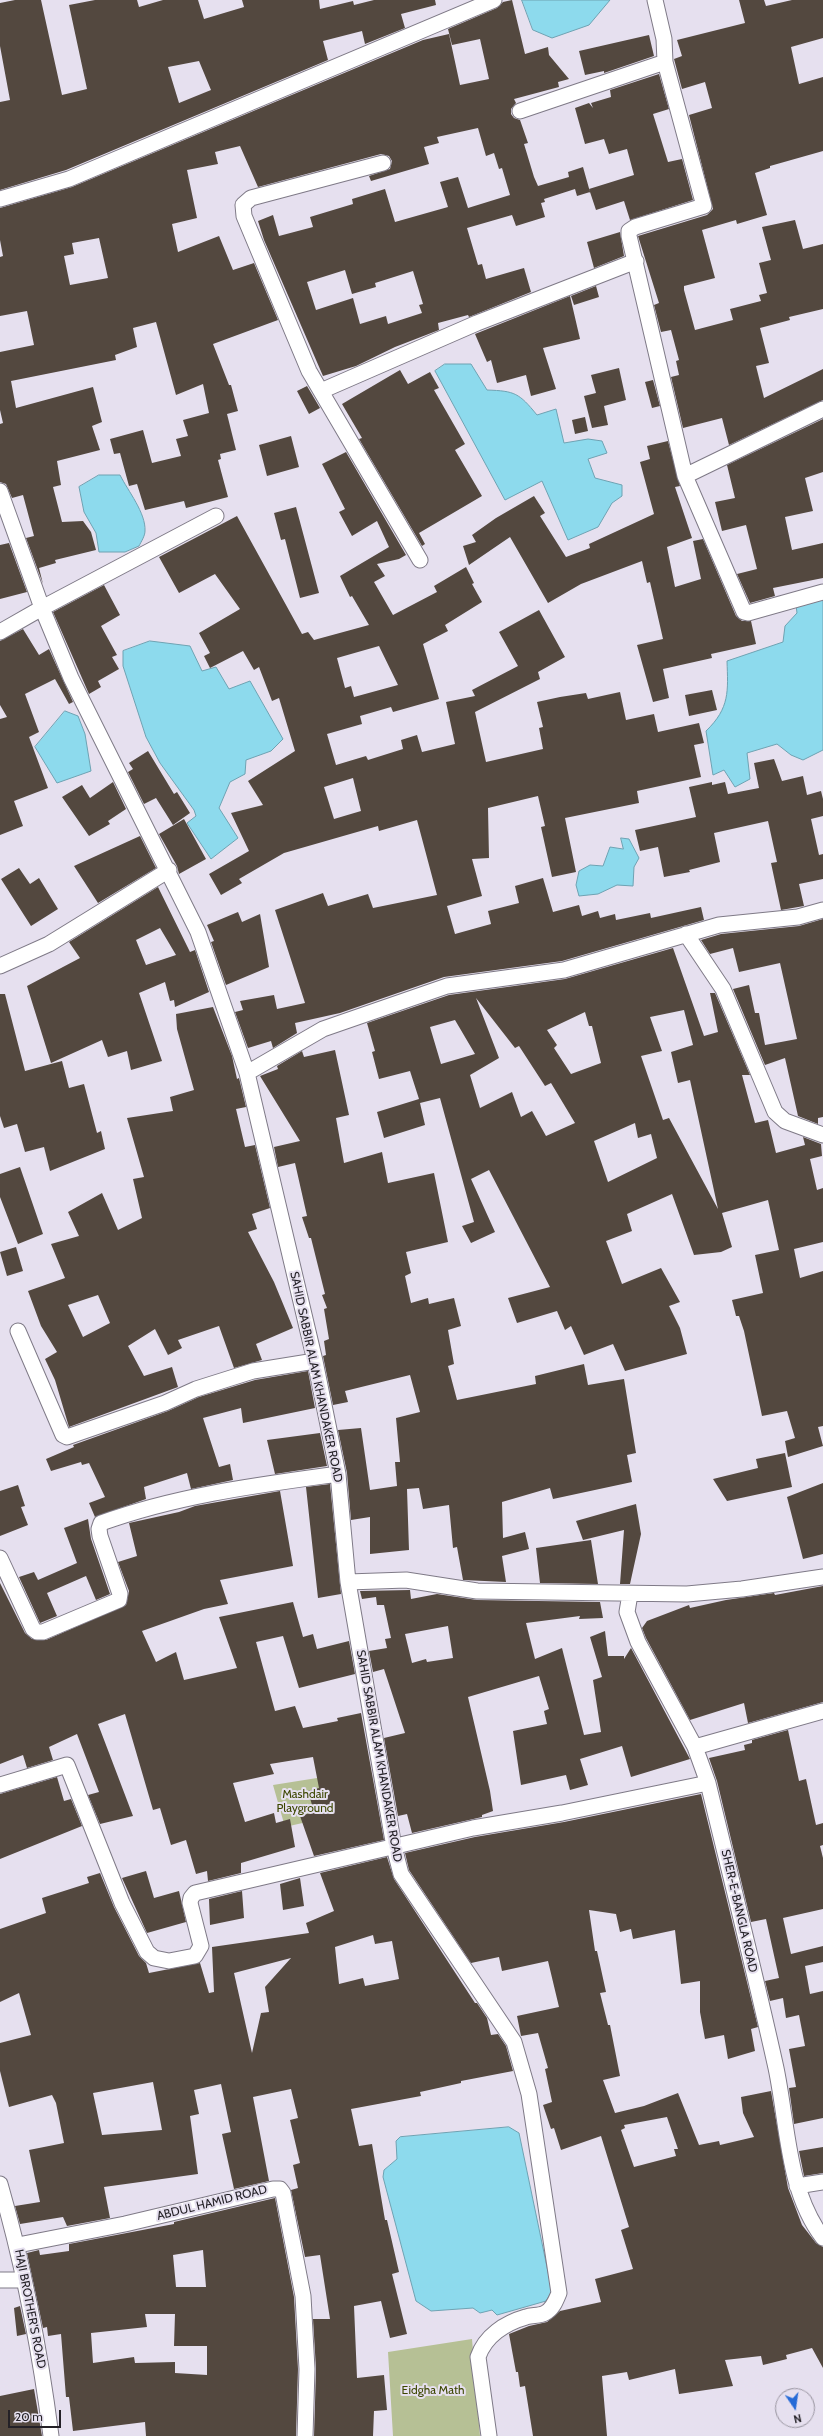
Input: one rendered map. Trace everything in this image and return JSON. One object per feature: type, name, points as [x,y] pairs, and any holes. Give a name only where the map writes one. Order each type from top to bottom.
[{"type":"street","points":[[0,199],[69,179],[494,0]]},
{"type":"street","points":[[655,0],[664,39],[665,62],[704,206],[629,231],[685,476],[744,612],[748,613],[823,592]]},
{"type":"street","points":[[520,111],[665,62]]},
{"type":"street","points":[[382,163],[252,198],[243,204],[244,216],[309,371],[420,560]]},
{"type":"street","points":[[321,391],[477,323],[636,261]]},
{"type":"street","points":[[685,476],[823,409]]},
{"type":"street","name":"SAHID SABBIR ALAM KHANDAKER ROAD","points":[[0,491],[42,608],[71,678],[169,870],[198,932],[247,1073],[315,1361],[338,1474],[348,1582],[394,1847],[402,1874],[514,2042],[529,2094],[559,2293],[554,2304],[545,2313],[525,2317],[505,2325],[482,2346],[478,2364],[489,2436]]},
{"type":"street","points":[[0,632],[42,608],[216,516]]},
{"type":"street","points":[[0,966],[49,944],[169,870]]},
{"type":"street","points":[[247,1073],[323,1029],[447,986],[564,970],[719,925],[798,918],[823,910]]},
{"type":"street","points":[[686,934],[723,989],[775,1112],[785,1121],[823,1135]]},
{"type":"street","points":[[18,1331],[63,1435],[67,1438],[196,1389],[253,1370],[315,1361]]},
{"type":"street","points":[[0,1558],[33,1629],[37,1632],[43,1632],[119,1600],[120,1594],[100,1536],[101,1523],[134,1510],[198,1494],[338,1474]]},
{"type":"street","points":[[348,1582],[406,1580],[478,1591],[688,1594],[756,1587],[823,1577]]},
{"type":"street","name":"SHER-E-BANGLA ROAD","points":[[630,1594],[627,1612],[638,1642],[695,1747],[708,1783],[776,2066],[797,2186],[811,2222],[823,2238]]},
{"type":"street","points":[[695,1747],[823,1711]]},
{"type":"street","points":[[0,1785],[67,1765],[122,1903],[143,1946],[154,1958],[168,1961],[195,1956],[199,1952],[201,1946],[190,1903],[191,1898],[196,1893],[473,1828],[562,1813],[708,1783]]},
{"type":"street","points":[[797,2186],[823,2182]]},
{"type":"street","name":"HAJI BROTHER'S ROAD","points":[[0,2184],[18,2245],[40,2354],[50,2436]]},
{"type":"street","name":"ABDUL HAMID ROAD","points":[[18,2245],[125,2224],[273,2189],[280,2189],[283,2193],[303,2296],[307,2369],[305,2436]]},
{"type":"street","points":[[0,2280],[24,2280]]},
{"type":"green space","name":"Mashdair Playground","points":[[361,1771],[368,1808],[285,1827],[273,1785]]},
{"type":"green space","name":"Eidgha Math","points":[[472,2339],[480,2436],[393,2436],[388,2352]]},
{"type":"water","points":[[522,0],[610,0],[589,25],[552,38],[533,30]]},
{"type":"water","points":[[445,364],[471,364],[487,390],[504,391],[516,395],[526,402],[537,415],[556,409],[564,443],[588,439],[602,441],[607,453],[588,459],[595,478],[622,485],[622,496],[612,503],[598,527],[568,540],[542,481],[505,500],[435,371]]},
{"type":"water","points":[[99,475],[120,475],[136,502],[145,524],[144,535],[139,546],[125,552],[99,552],[96,533],[84,512],[79,487]]},
{"type":"water","points":[[823,598],[823,750],[803,760],[791,755],[777,744],[747,753],[750,779],[735,787],[724,770],[713,775],[706,731],[720,715],[726,699],[728,681],[727,661],[783,642],[785,626],[797,613],[796,605]]},
{"type":"water","points":[[150,641],[190,646],[202,671],[216,667],[229,689],[250,681],[283,739],[271,751],[246,760],[245,774],[230,782],[219,808],[238,838],[211,859],[187,823],[196,816],[194,810],[160,763],[146,737],[123,666],[123,651]]},
{"type":"water","points":[[65,711],[78,716],[85,734],[91,771],[57,783],[35,747]]},
{"type":"water","points":[[621,838],[629,839],[639,858],[634,867],[633,886],[617,885],[598,894],[579,896],[576,885],[579,871],[590,865],[603,866],[610,847],[623,849]]},
{"type":"water","points":[[509,2127],[519,2133],[552,2291],[546,2301],[497,2315],[492,2310],[480,2313],[473,2308],[431,2311],[416,2301],[383,2177],[384,2170],[397,2159],[396,2141],[400,2137]]},
{"type":"building","points":[[15,0],[41,0],[62,95],[87,89],[69,5],[95,0],[137,0],[139,7],[163,0],[198,0],[204,19],[244,7],[242,0],[319,0],[320,9],[353,1],[354,5],[374,0],[435,0],[436,5],[401,14],[405,28],[365,44],[362,31],[323,41],[328,60],[66,170],[0,190],[0,102],[10,100],[0,46],[0,3]],"holes":[[[199,61],[211,90],[179,103],[168,67]]]},
{"type":"building","points":[[512,0],[525,54],[548,47],[549,55],[569,79],[558,82],[559,87],[514,99],[516,103],[511,109],[511,114],[514,118],[520,120],[528,143],[524,144],[538,186],[569,177],[568,172],[583,167],[590,192],[577,196],[575,189],[544,199],[545,202],[541,203],[545,217],[516,226],[512,215],[467,228],[478,265],[482,264],[486,279],[524,268],[531,292],[469,317],[468,315],[438,323],[439,330],[395,347],[356,366],[323,376],[264,240],[258,221],[273,215],[279,236],[313,227],[310,217],[353,204],[352,199],[385,189],[395,222],[448,207],[440,182],[458,177],[468,208],[510,195],[502,168],[499,169],[494,153],[486,156],[478,128],[437,137],[439,143],[424,147],[429,164],[371,181],[369,176],[390,169],[392,161],[389,156],[381,154],[258,187],[240,146],[215,152],[218,164],[187,170],[197,218],[172,224],[178,252],[219,236],[233,270],[254,263],[278,320],[213,344],[229,385],[231,385],[238,411],[227,414],[236,450],[220,454],[221,459],[218,460],[228,497],[186,508],[184,501],[145,510],[137,484],[129,486],[120,453],[114,454],[110,439],[143,430],[152,463],[181,456],[176,439],[188,436],[183,420],[209,413],[203,384],[176,395],[156,322],[133,328],[137,347],[115,355],[116,360],[11,381],[16,408],[93,387],[102,422],[92,426],[100,450],[57,461],[61,485],[53,487],[62,522],[83,521],[91,532],[96,550],[55,560],[56,563],[39,568],[43,584],[26,538],[34,536],[23,495],[12,498],[6,484],[0,482],[0,424],[3,423],[0,410],[0,352],[34,345],[27,311],[0,316],[0,257],[3,256],[0,240],[0,208],[72,187],[423,40],[449,34],[460,85],[489,79],[480,39],[452,45],[448,29],[497,8],[503,2]],"holes":[[[99,238],[108,278],[70,285],[64,256],[74,254],[72,243]],[[345,270],[352,294],[376,287],[375,283],[413,271],[423,304],[419,305],[422,313],[388,324],[386,316],[360,324],[353,298],[316,310],[307,282]]]},
{"type":"building","points":[[739,0],[764,0],[766,6],[792,0],[823,0],[823,38],[791,47],[799,84],[823,77],[823,151],[770,166],[770,168],[755,173],[767,215],[737,224],[736,220],[702,230],[715,278],[684,286],[684,290],[695,330],[733,320],[730,309],[761,301],[759,295],[767,293],[759,263],[771,260],[762,227],[795,220],[803,249],[823,244],[823,309],[789,317],[790,320],[760,328],[769,363],[756,366],[764,398],[823,369],[823,400],[729,445],[722,418],[683,428],[671,377],[679,375],[676,361],[679,360],[671,330],[661,332],[654,305],[659,303],[638,236],[707,215],[713,209],[689,115],[712,108],[705,82],[682,89],[674,59],[682,56],[677,40],[745,23]]},
{"type":"building","points":[[649,35],[654,56],[604,73],[604,71],[585,75],[579,51]]},
{"type":"building","points":[[659,74],[669,109],[653,114],[668,162],[682,159],[693,200],[630,220],[624,201],[596,210],[589,189],[634,175],[627,149],[609,154],[604,139],[585,144],[575,108],[589,103],[593,108],[591,103],[611,97],[610,90]]},
{"type":"building","points":[[620,232],[624,256],[594,268],[587,242]]},
{"type":"building","points":[[596,286],[599,297],[574,305],[571,296]]},
{"type":"building","points":[[570,296],[580,339],[543,348],[556,389],[531,396],[526,375],[497,383],[491,360],[487,362],[475,334]]},
{"type":"building","points":[[619,368],[626,400],[604,406],[608,425],[592,428],[584,396],[596,393],[591,375]]},
{"type":"building","points":[[400,370],[408,384],[430,372],[439,388],[434,390],[465,444],[455,450],[482,496],[419,533],[425,544],[422,546],[359,439],[362,438],[342,404]]},
{"type":"building","points":[[653,380],[660,406],[652,408],[645,382]]},
{"type":"building","points":[[307,386],[320,408],[309,414],[297,391]]},
{"type":"building","points":[[585,417],[588,431],[575,434],[572,420]]},
{"type":"building","points":[[823,419],[823,472],[805,478],[813,511],[785,517],[792,550],[823,543],[823,578],[773,588],[775,596],[750,603],[737,574],[757,569],[746,525],[722,531],[715,502],[735,498],[727,465]]},
{"type":"building","points":[[291,436],[299,467],[267,476],[259,445]]},
{"type":"building","points":[[668,441],[680,486],[675,487],[692,538],[667,547],[675,587],[701,579],[693,541],[703,539],[736,616],[742,621],[751,621],[756,644],[711,654],[712,658],[663,669],[669,698],[653,702],[637,645],[663,639],[650,582],[647,583],[642,561],[581,584],[548,603],[510,537],[469,565],[463,546],[476,542],[472,535],[496,518],[534,496],[545,513],[540,516],[566,557],[590,548],[589,544],[654,514],[640,462],[650,459],[647,446]]},
{"type":"building","points":[[346,452],[406,555],[399,559],[377,564],[385,576],[374,582],[393,615],[437,592],[434,586],[466,567],[474,583],[472,584],[482,602],[445,625],[448,631],[423,644],[439,699],[393,712],[391,707],[360,716],[362,724],[327,734],[336,765],[366,756],[368,760],[403,749],[401,740],[417,735],[422,752],[455,744],[446,702],[475,696],[472,690],[518,666],[499,632],[539,610],[565,657],[538,672],[540,679],[475,712],[486,762],[543,749],[539,728],[543,727],[537,702],[560,697],[586,693],[588,699],[620,692],[626,720],[654,714],[658,732],[699,723],[704,743],[694,745],[701,777],[637,791],[639,803],[565,818],[576,872],[552,877],[541,827],[545,826],[538,796],[488,808],[489,858],[472,859],[482,896],[447,906],[455,934],[491,924],[488,911],[519,903],[515,886],[543,878],[553,912],[579,905],[582,916],[598,911],[600,918],[615,914],[616,920],[650,913],[651,918],[701,907],[704,920],[562,961],[444,977],[340,1013],[295,1023],[297,1033],[273,1048],[271,1041],[248,1048],[235,1012],[243,1010],[240,1001],[274,995],[277,1009],[305,1003],[275,910],[323,893],[328,906],[368,894],[373,908],[437,895],[417,820],[379,831],[378,826],[284,853],[239,879],[242,883],[221,895],[209,874],[249,851],[231,813],[263,805],[248,781],[295,751],[279,698],[272,701],[259,667],[254,670],[243,651],[210,668],[204,656],[210,653],[199,633],[240,609],[215,574],[179,593],[159,557],[237,516],[302,634],[308,632],[314,640],[369,625],[352,596],[350,597],[340,576],[389,547],[377,521],[352,536],[339,512],[345,509],[322,464]],"holes":[[[379,646],[398,685],[354,697],[351,686],[345,688],[337,658]],[[353,778],[361,811],[334,819],[324,787]]]},
{"type":"building","points":[[296,507],[319,593],[300,598],[285,539],[281,540],[274,513]]},
{"type":"building","points":[[9,543],[27,592],[0,599],[0,545]]},
{"type":"building","points":[[104,585],[120,615],[101,626],[117,655],[112,657],[119,669],[98,681],[101,687],[89,694],[53,612]]},
{"type":"building","points":[[23,629],[39,655],[49,649],[73,702],[69,704],[55,679],[25,694],[39,732],[29,737],[48,788],[14,801],[23,826],[0,835],[0,719],[7,717],[0,705],[0,641]]},
{"type":"building","points":[[712,690],[717,710],[689,716],[685,695]]},
{"type":"building","points":[[148,751],[174,794],[177,792],[190,813],[173,825],[156,798],[144,804],[128,772],[133,769],[129,763]]},
{"type":"building","points":[[774,759],[782,781],[803,776],[807,795],[821,791],[823,799],[823,816],[811,819],[819,855],[823,854],[823,879],[799,884],[804,906],[781,910],[771,863],[777,862],[768,821],[714,833],[720,862],[689,870],[690,872],[664,877],[658,847],[640,851],[635,830],[696,817],[689,787],[712,782],[712,785],[725,782],[728,794],[759,788],[754,763]]},
{"type":"building","points":[[113,782],[126,809],[108,821],[110,824],[89,836],[62,797],[82,785],[90,798]]},
{"type":"building","points":[[184,819],[206,859],[179,874],[177,866],[159,834]]},
{"type":"building","points":[[140,836],[156,868],[98,903],[74,866]]},
{"type":"building","points":[[19,868],[30,884],[39,878],[58,909],[31,926],[1,879]]},
{"type":"building","points":[[158,887],[190,952],[195,950],[209,992],[175,1007],[174,1000],[170,1001],[165,982],[139,993],[162,1061],[131,1070],[127,1051],[108,1057],[102,1040],[51,1063],[27,986],[80,958],[69,942]],"holes":[[[160,928],[176,955],[146,965],[136,940]]]},
{"type":"building","points":[[238,912],[242,922],[260,914],[269,967],[226,985],[211,942],[214,941],[207,925]]},
{"type":"building","points":[[823,919],[823,1117],[818,1118],[818,1124],[798,1116],[785,1058],[765,1065],[733,989],[749,985],[755,1013],[759,1013],[765,1045],[797,1039],[780,963],[739,972],[733,948],[710,954],[701,940],[721,934],[799,926]]},
{"type":"building","points":[[673,948],[704,1036],[718,1032],[710,993],[715,993],[750,1075],[742,1075],[755,1123],[768,1120],[776,1153],[805,1145],[803,1137],[821,1144],[822,1156],[810,1159],[817,1190],[823,1188],[823,1242],[794,1249],[800,1278],[823,1271],[823,1426],[818,1427],[823,1446],[788,1457],[785,1441],[795,1438],[787,1411],[762,1416],[744,1331],[739,1316],[736,1316],[732,1300],[763,1293],[755,1255],[779,1250],[768,1200],[722,1213],[732,1247],[721,1252],[694,1255],[672,1194],[627,1214],[632,1231],[606,1241],[622,1284],[661,1268],[680,1302],[669,1306],[680,1328],[687,1354],[625,1371],[613,1344],[584,1355],[571,1326],[565,1330],[557,1311],[517,1323],[508,1298],[550,1287],[489,1170],[471,1179],[495,1232],[471,1243],[462,1226],[474,1222],[440,1098],[420,1103],[425,1125],[384,1138],[377,1112],[419,1099],[410,1071],[379,1079],[372,1052],[375,1051],[367,1023],[449,995],[565,979]],"holes":[[[476,998],[515,1048],[519,1046],[545,1086],[551,1083],[575,1123],[546,1136],[532,1111],[521,1117],[512,1092],[480,1108],[470,1075],[499,1058]],[[684,1010],[693,1045],[671,1052],[678,1083],[690,1080],[718,1209],[669,1118],[663,1120],[641,1056],[662,1051],[650,1017]],[[585,1012],[589,1026],[592,1026],[601,1063],[571,1074],[554,1048],[557,1045],[547,1030]],[[455,1020],[475,1054],[441,1064],[430,1027]],[[635,1123],[638,1138],[651,1134],[657,1158],[608,1182],[594,1141]]]},
{"type":"building","points":[[0,994],[5,994],[25,1071],[62,1061],[69,1088],[84,1084],[97,1133],[101,1131],[105,1149],[50,1171],[44,1147],[25,1152],[17,1124],[4,1128],[0,1116]]},
{"type":"building","points":[[213,1007],[232,1056],[237,1079],[239,1078],[246,1107],[236,1109],[245,1147],[255,1145],[270,1208],[252,1214],[257,1229],[248,1232],[274,1282],[293,1328],[256,1344],[262,1360],[234,1368],[219,1326],[178,1340],[182,1348],[168,1355],[155,1329],[128,1346],[144,1376],[172,1367],[178,1387],[69,1427],[55,1380],[45,1359],[57,1352],[41,1326],[28,1291],[65,1278],[51,1244],[79,1236],[68,1212],[102,1193],[118,1230],[142,1218],[133,1179],[144,1177],[127,1118],[173,1111],[170,1097],[194,1090],[177,1029],[176,1014]],"holes":[[[98,1295],[110,1323],[83,1337],[68,1305]]]},
{"type":"building","points":[[335,1050],[349,1115],[336,1118],[344,1163],[382,1152],[388,1183],[434,1173],[448,1242],[406,1252],[411,1273],[405,1276],[411,1303],[428,1298],[429,1304],[454,1298],[461,1326],[448,1330],[454,1364],[448,1366],[457,1400],[536,1384],[535,1376],[584,1364],[588,1385],[624,1379],[636,1453],[627,1455],[632,1482],[553,1499],[550,1488],[502,1502],[503,1538],[525,1532],[529,1549],[502,1556],[506,1582],[463,1580],[457,1547],[453,1548],[449,1505],[423,1509],[419,1488],[407,1489],[409,1550],[370,1554],[370,1517],[351,1520],[347,1473],[338,1430],[361,1428],[370,1490],[397,1486],[395,1462],[400,1462],[396,1418],[420,1412],[410,1375],[345,1391],[348,1402],[333,1405],[323,1356],[326,1355],[324,1341],[329,1339],[324,1309],[327,1308],[322,1295],[325,1294],[311,1238],[309,1238],[302,1217],[307,1216],[295,1163],[278,1167],[274,1147],[300,1141],[260,1076],[278,1069],[277,1066],[302,1051],[304,1057]]},
{"type":"building","points":[[20,1167],[43,1234],[18,1244],[0,1197],[0,1174]]},
{"type":"building","points":[[16,1247],[23,1271],[7,1276],[0,1252]]},
{"type":"building","points":[[308,1371],[315,1408],[243,1423],[241,1408],[203,1418],[219,1467],[230,1464],[233,1480],[191,1489],[187,1473],[144,1487],[146,1499],[95,1517],[89,1503],[105,1497],[89,1463],[82,1465],[81,1462],[51,1471],[46,1459],[74,1447],[73,1445],[168,1411],[199,1397],[255,1380]]},
{"type":"building","points":[[320,1433],[327,1466],[275,1474],[267,1440]]},
{"type":"building","points":[[785,1453],[792,1487],[727,1501],[713,1479],[758,1468],[756,1459]]},
{"type":"building","points":[[823,1483],[823,1554],[803,1559],[787,1497]]},
{"type":"building","points":[[330,1484],[341,1594],[318,1598],[306,1487]]},
{"type":"building","points":[[18,1485],[25,1506],[21,1507],[28,1525],[0,1536],[0,1491]]},
{"type":"building","points":[[280,1491],[293,1566],[220,1580],[228,1604],[204,1609],[142,1631],[156,1662],[176,1652],[184,1680],[237,1668],[219,1617],[293,1602],[303,1637],[313,1634],[317,1649],[349,1641],[355,1674],[299,1688],[283,1636],[256,1642],[275,1711],[295,1706],[303,1728],[338,1721],[337,1718],[361,1713],[384,1840],[314,1856],[300,1816],[314,1812],[308,1791],[319,1788],[313,1757],[270,1764],[274,1774],[233,1783],[245,1822],[274,1813],[276,1823],[290,1819],[295,1847],[241,1863],[241,1873],[208,1881],[207,1871],[196,1874],[186,1840],[171,1845],[160,1808],[153,1810],[125,1714],[98,1724],[133,1816],[100,1824],[88,1795],[99,1792],[77,1734],[49,1747],[53,1760],[27,1768],[23,1755],[0,1764],[0,1583],[25,1633],[32,1639],[46,1640],[126,1605],[129,1591],[118,1562],[137,1556],[129,1523],[179,1512],[195,1506]]},
{"type":"building","points":[[636,1504],[641,1534],[630,1584],[620,1584],[624,1530],[583,1540],[576,1521]]},
{"type":"building","points":[[88,1519],[91,1539],[110,1594],[96,1600],[86,1576],[47,1593],[57,1616],[40,1623],[19,1577],[34,1572],[38,1580],[77,1563],[64,1528]]},
{"type":"building","points":[[591,1540],[598,1584],[540,1583],[536,1548]]},
{"type":"building","points":[[823,1586],[823,1702],[748,1723],[744,1703],[690,1720],[646,1638],[642,1628],[647,1621],[689,1605],[690,1608],[726,1600],[774,1593],[775,1595]]},
{"type":"building","points":[[410,1590],[411,1599],[437,1594],[477,1600],[600,1602],[603,1618],[579,1619],[580,1616],[526,1623],[535,1659],[562,1648],[584,1735],[601,1732],[593,1680],[602,1677],[590,1637],[605,1631],[608,1656],[624,1656],[624,1659],[631,1648],[690,1759],[631,1777],[622,1746],[580,1759],[588,1785],[570,1790],[566,1775],[521,1785],[513,1731],[547,1724],[544,1711],[549,1709],[539,1676],[468,1697],[490,1791],[493,1811],[482,1815],[482,1817],[412,1833],[407,1814],[398,1816],[384,1738],[405,1733],[384,1669],[373,1672],[369,1651],[387,1648],[385,1639],[391,1638],[384,1605],[377,1605],[376,1597],[362,1599],[360,1591]],"holes":[[[448,1626],[453,1658],[427,1662],[426,1659],[412,1663],[405,1634]]]},
{"type":"building","points":[[788,1730],[799,1781],[806,1779],[816,1825],[823,1823],[823,1845],[820,1846],[823,1858],[823,1909],[783,1918],[791,1954],[823,1946],[823,1962],[805,1966],[810,1994],[823,1991],[823,2118],[794,2124],[789,2088],[796,2087],[789,2049],[805,2046],[799,2015],[786,2018],[783,1998],[770,2001],[765,1981],[779,1978],[766,1919],[751,1922],[717,1781],[709,1758],[745,1750],[744,1745],[752,1743],[752,1740]]},
{"type":"building","points":[[57,1777],[64,1801],[71,1799],[82,1826],[0,1859],[0,1794]]},
{"type":"building","points":[[701,1794],[758,2027],[751,2029],[755,2051],[728,2059],[724,2035],[705,2039],[700,2012],[700,1981],[681,1984],[675,1930],[633,1939],[631,1929],[620,1932],[616,1914],[589,1910],[595,1951],[597,1951],[606,1992],[600,1993],[608,2025],[610,2025],[620,2076],[603,2080],[615,2113],[644,2106],[678,2093],[699,2145],[719,2141],[720,2145],[754,2137],[743,2113],[741,2097],[771,2091],[788,2188],[802,2225],[816,2243],[823,2247],[823,2368],[812,2348],[786,2355],[787,2359],[763,2365],[761,2356],[725,2360],[733,2386],[679,2394],[675,2369],[629,2380],[627,2372],[602,2376],[607,2436],[533,2436],[525,2386],[520,2387],[509,2334],[529,2326],[547,2322],[560,2311],[601,2302],[595,2279],[633,2269],[621,2230],[629,2227],[601,2136],[561,2150],[554,2128],[551,2129],[543,2105],[552,2102],[545,2069],[548,2068],[538,2033],[521,2036],[517,2016],[559,2007],[548,1961],[502,1971],[499,1957],[471,1963],[409,1870],[405,1853],[475,1837],[564,1822]],"holes":[[[667,2117],[678,2149],[674,2149],[676,2156],[634,2167],[621,2130],[625,2128],[624,2125]]]},
{"type":"building","points":[[387,1857],[394,1879],[475,2003],[477,2003],[487,2018],[491,2035],[498,2034],[506,2046],[513,2071],[461,2081],[461,2083],[420,2092],[421,2096],[351,2109],[359,2146],[372,2144],[385,2220],[387,2220],[399,2272],[392,2274],[407,2334],[390,2338],[381,2301],[354,2306],[357,2378],[384,2375],[387,2410],[374,2411],[373,2436],[314,2436],[316,2369],[313,2319],[330,2319],[320,2255],[305,2257],[291,2190],[298,2188],[293,2165],[300,2163],[290,2120],[298,2118],[291,2089],[253,2097],[269,2181],[234,2189],[222,2134],[231,2132],[221,2084],[194,2090],[199,2114],[190,2116],[198,2174],[104,2187],[110,2218],[67,2226],[63,2217],[20,2224],[15,2206],[40,2202],[29,2150],[64,2143],[56,2103],[52,2095],[9,2107],[0,2071],[0,2043],[31,2035],[19,1993],[0,2002],[0,1929],[46,1913],[42,1898],[89,1883],[87,1877],[100,1873],[114,1907],[139,1956],[146,1963],[149,1973],[200,1963],[209,1993],[214,1992],[212,1947],[309,1933],[306,1923],[334,1911],[320,1873]],"holes":[[[373,1935],[375,1944],[392,1941],[399,1979],[365,1986],[363,1978],[339,1984],[335,1947]],[[291,1958],[265,1987],[269,2012],[261,2013],[252,2053],[234,1973]],[[153,2082],[162,2130],[102,2135],[93,2093]]]},
{"type":"building","points":[[146,1871],[154,1898],[179,1891],[186,1922],[147,1933],[122,1878]]},
{"type":"building","points":[[300,1878],[304,1906],[283,1910],[280,1884]]},
{"type":"building","points":[[242,1891],[244,1918],[210,1925],[209,1899]]},
{"type":"building","points":[[823,2147],[823,2173],[804,2176],[799,2151]]},
{"type":"building","points":[[275,2198],[294,2297],[298,2369],[296,2436],[146,2436],[145,2422],[73,2431],[69,2397],[66,2397],[61,2334],[48,2336],[47,2327],[43,2328],[27,2253],[39,2250],[40,2255],[69,2251],[69,2244],[174,2224],[174,2222]],"holes":[[[203,2250],[206,2287],[176,2287],[173,2255]],[[145,2314],[175,2314],[174,2346],[207,2346],[207,2375],[175,2373],[175,2362],[135,2363],[134,2357],[93,2363],[91,2333],[147,2327]]]},
{"type":"building","points":[[20,2306],[26,2334],[17,2336],[14,2308]]},
{"type":"building","points":[[34,2389],[42,2436],[0,2436],[0,2396]]}]
